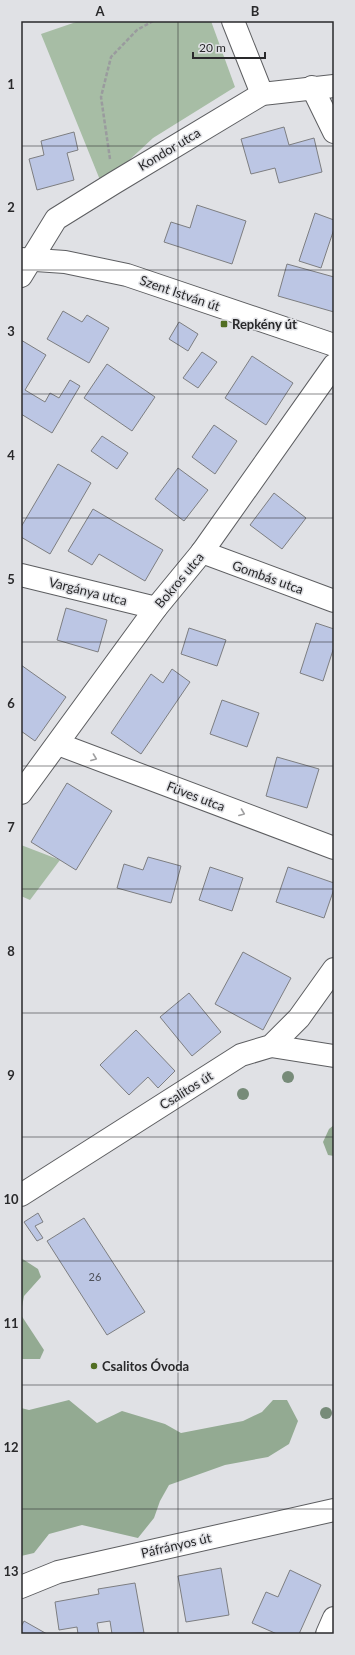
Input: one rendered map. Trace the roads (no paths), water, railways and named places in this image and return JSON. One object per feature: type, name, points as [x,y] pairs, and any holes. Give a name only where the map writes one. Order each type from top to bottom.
[{"type":"street","points":[[233,21],[262,94]]},
{"type":"street","name":"Kondor utca","points":[[24,265],[56,219],[262,94],[312,87],[334,86]]},
{"type":"street","points":[[312,87],[334,132]]},
{"type":"street","name":"Szent István út","points":[[24,265],[65,262],[127,275],[334,345]]},
{"type":"street","name":"Bokros utca","points":[[21,792],[58,744],[156,608],[202,552],[334,365]]},
{"type":"street","name":"Gombás utca","points":[[202,552],[334,601]]},
{"type":"street","name":"Vargánya utca","points":[[21,575],[156,608]]},
{"type":"street","name":"Füves utca","points":[[58,744],[334,848]]},
{"type":"street","name":"Csalitos út","points":[[21,1195],[240,1055],[271,1046],[299,1018],[334,969]]},
{"type":"street","points":[[271,1046],[334,1056]]},
{"type":"street","name":"Páfrányos út","points":[[21,1587],[58,1572],[334,1510]]},
{"type":"street","points":[[326,1634],[334,1618]]},
{"type":"place","name":"Repkény út","points":[[224,324]]},
{"type":"place","name":"Csalitos Óvoda","points":[[94,1366]]}]
